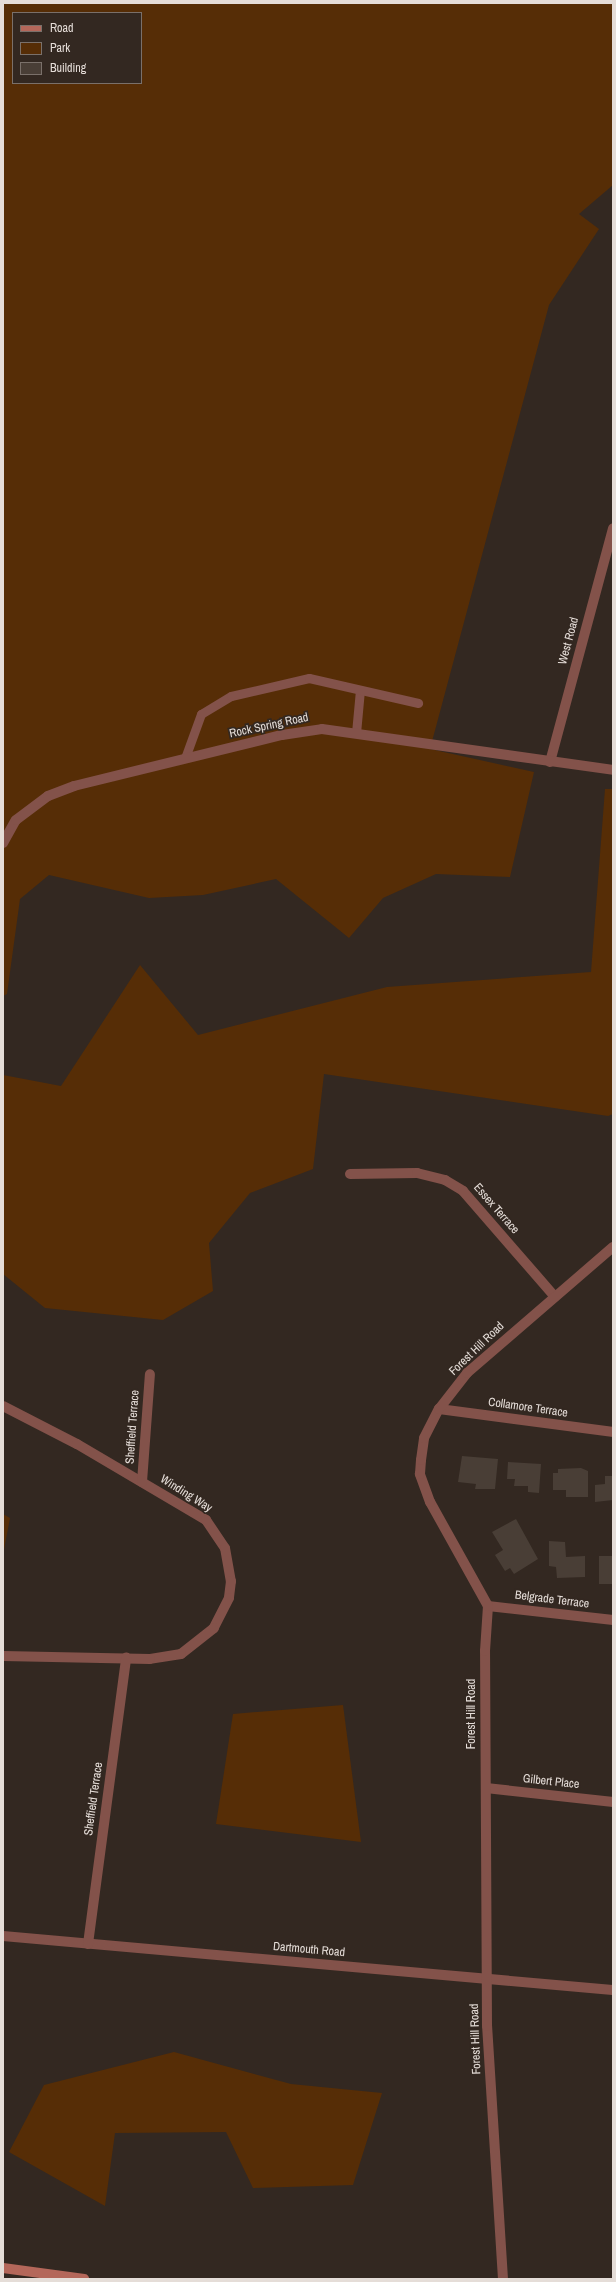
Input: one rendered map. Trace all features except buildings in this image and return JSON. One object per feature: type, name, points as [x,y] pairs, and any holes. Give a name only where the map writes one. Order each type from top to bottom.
[{"type":"main road","points":[[3,2268],[24,2275],[84,2279]]},
{"type":"street","name":"West Road","points":[[550,762],[613,528]]},
{"type":"street","name":"Rock Spring Road","points":[[3,843],[16,820],[48,796],[80,784],[185,758],[315,730],[356,733],[613,770]]},
{"type":"street","name":"Essex Terrace","points":[[350,1174],[417,1173],[445,1180],[463,1191],[555,1297]]},
{"type":"street","name":"Forest Hill Road","points":[[503,2279],[487,1978],[485,1651],[488,1606],[430,1502],[420,1474],[424,1438],[439,1409],[467,1373],[613,1246]]},
{"type":"street","name":"Sheffield Terrace","points":[[142,1482],[150,1374]]},
{"type":"street","name":"Winding Way","points":[[3,1406],[142,1482],[206,1520],[225,1548],[231,1581],[223,1614],[202,1640],[165,1658],[3,1656]]},
{"type":"street","name":"Collamore Terrace","points":[[439,1409],[613,1432]]},
{"type":"street","name":"Belgrade Terrace","points":[[488,1606],[613,1620]]},
{"type":"street","name":"Sheffield Terrace","points":[[88,1944],[126,1658]]},
{"type":"street","name":"Gilbert Place","points":[[486,1788],[613,1802]]},
{"type":"street","name":"Dartmouth Road","points":[[3,1936],[613,1990]]},
{"type":"lane","points":[[185,758],[201,714],[231,696],[310,678],[418,703]]},
{"type":"lane","points":[[356,733],[360,690]]},
{"type":"green space","points":[[3,3],[613,3],[613,185],[579,214],[599,229],[549,305],[430,749],[534,772],[510,877],[436,874],[383,898],[349,938],[276,879],[203,895],[149,898],[49,875],[20,899],[7,994],[3,996]]},
{"type":"green space","points":[[605,789],[613,789],[613,1114],[608,1116],[324,1074],[313,1169],[250,1193],[209,1243],[213,1291],[163,1320],[45,1308],[3,1274],[3,1075],[61,1086],[140,965],[198,1035],[387,987],[591,972]]},
{"type":"green space","points":[[3,1514],[10,1518],[3,1555]]},
{"type":"green space","points":[[343,1705],[361,1842],[216,1824],[233,1714]]},
{"type":"green space","points":[[174,2052],[291,2084],[382,2093],[353,2185],[253,2188],[226,2132],[115,2133],[105,2206],[9,2152],[44,2085]]}]
